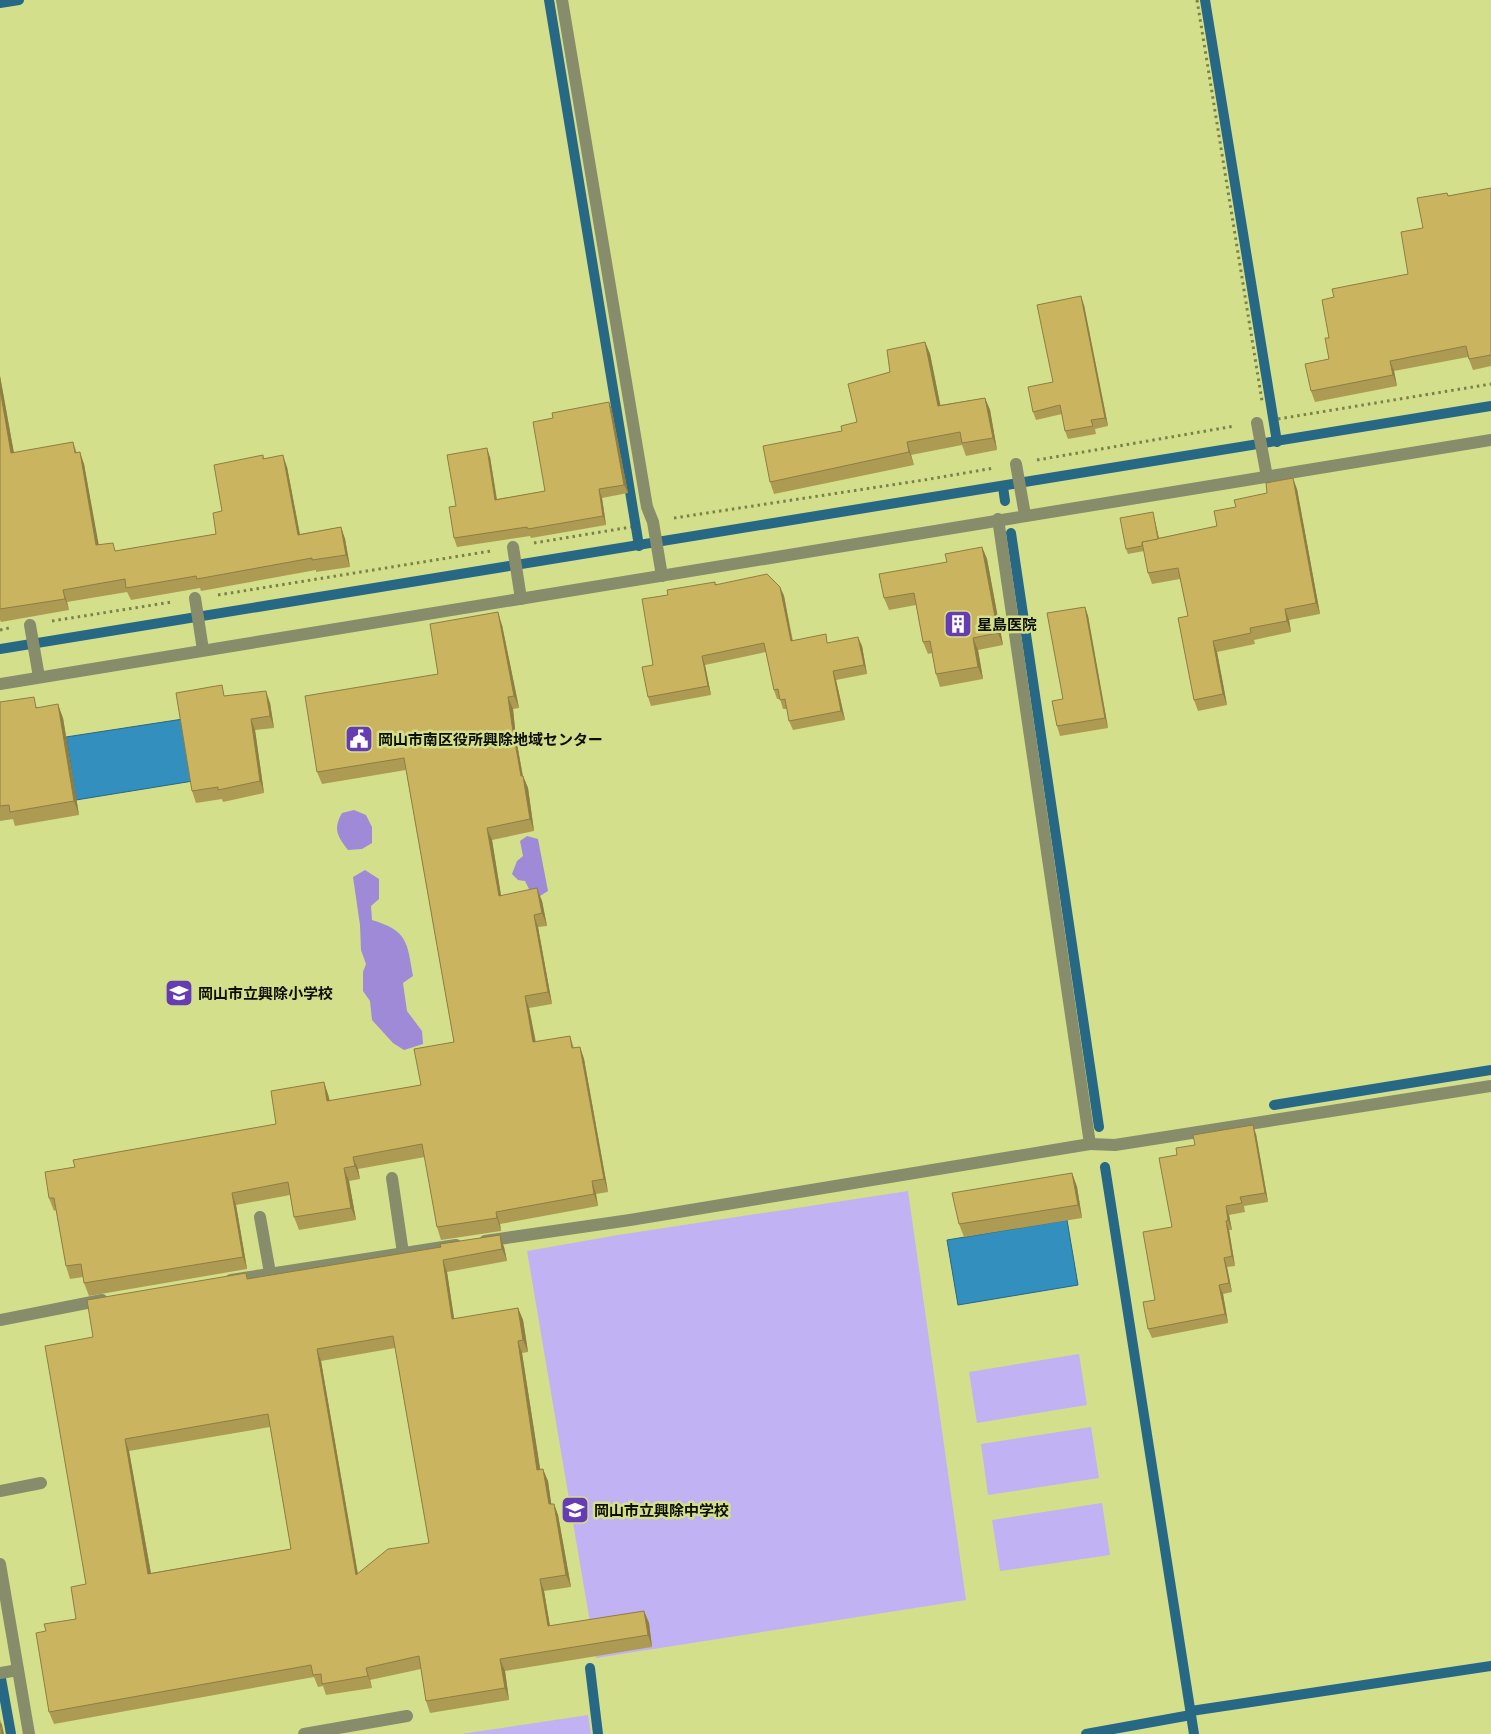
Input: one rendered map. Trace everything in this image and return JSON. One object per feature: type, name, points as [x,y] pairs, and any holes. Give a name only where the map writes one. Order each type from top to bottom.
[{"type":"street","points":[[562,0],[647,508],[654,530],[662,576]]},
{"type":"street","points":[[1258,427],[1267,477]]},
{"type":"street","points":[[0,684],[998,519],[1491,440]]},
{"type":"street","points":[[1017,468],[1025,515]]},
{"type":"street","points":[[998,519],[1090,1144]]},
{"type":"street","points":[[513,550],[521,599]]},
{"type":"street","points":[[196,602],[203,650]]},
{"type":"street","points":[[30,628],[39,678]]},
{"type":"street","points":[[222,1281],[630,1220],[1090,1144],[1115,1145],[1491,1086]]},
{"type":"street","points":[[392,1178],[403,1253]]},
{"type":"street","points":[[260,1217],[270,1273]]},
{"type":"street","points":[[0,1320],[116,1298]]},
{"type":"street","points":[[0,1491],[41,1483]]},
{"type":"street","points":[[0,1564],[8,1672],[29,1734]]},
{"type":"street","points":[[304,1734],[407,1716]]},
{"type":"path","points":[[664,519],[1017,468],[1258,427],[1263,399],[1197,0]]},
{"type":"path","points":[[1282,418],[1491,384]]},
{"type":"path","points":[[0,630],[30,628],[196,602],[513,550],[623,528]]},
{"type":"shaded area","points":[[354,810],[366,815],[372,827],[372,843],[362,849],[348,850],[341,841],[337,828],[342,813]]},
{"type":"shaded area","points":[[527,836],[538,839],[548,891],[540,896],[531,893],[525,881],[518,880],[512,874],[517,861],[523,856],[520,841]]},
{"type":"shaded area","points":[[365,870],[379,879],[379,899],[371,906],[372,920],[384,924],[399,934],[404,939],[409,954],[413,976],[403,983],[407,1011],[422,1031],[423,1044],[404,1050],[393,1043],[372,1020],[370,1001],[363,991],[363,972],[366,964],[361,950],[360,925],[353,877]]},
{"type":"shaded area","points":[[908,1191],[966,1600],[596,1658],[527,1251],[618,1235]]},
{"type":"shaded area","points":[[1079,1354],[1087,1405],[977,1423],[969,1372]]},
{"type":"shaded area","points":[[1091,1427],[1099,1478],[988,1495],[981,1444]]},
{"type":"shaded area","points":[[1102,1503],[1110,1555],[1000,1571],[992,1520]]},
{"type":"shaded area","points":[[588,1715],[591,1734],[461,1734]]},
{"type":"water","points":[[183,719],[193,781],[76,800],[66,737]]},
{"type":"water","points":[[1067,1220],[1078,1285],[958,1305],[947,1240]]},
{"type":"building","points":[[1491,188],[1491,355],[1469,359],[1466,346],[1390,361],[1393,375],[1311,391],[1305,364],[1329,359],[1325,338],[1329,338],[1322,300],[1334,297],[1332,289],[1408,274],[1401,232],[1423,228],[1417,198],[1447,193],[1448,196]]},
{"type":"building","points":[[1081,296],[1105,418],[1091,420],[1093,426],[1065,431],[1060,405],[1033,412],[1028,387],[1053,382],[1037,305]]},
{"type":"building","points":[[925,342],[938,406],[985,398],[993,438],[962,443],[960,432],[907,442],[909,452],[770,482],[763,446],[842,431],[841,426],[857,422],[848,384],[890,372],[887,350]]},
{"type":"building","points":[[0,389],[11,453],[73,442],[75,453],[80,452],[96,545],[113,543],[115,551],[216,534],[213,513],[222,511],[214,465],[263,455],[263,459],[283,455],[298,535],[341,527],[346,555],[312,560],[312,558],[197,579],[196,576],[126,588],[125,579],[63,590],[65,599],[0,609]]},
{"type":"building","points":[[609,402],[624,485],[599,489],[603,516],[528,529],[527,527],[454,538],[449,507],[456,506],[447,455],[487,448],[495,500],[545,491],[533,422],[553,418],[552,413]]},
{"type":"building","points":[[1293,478],[1316,603],[1285,609],[1287,621],[1250,628],[1251,633],[1213,641],[1223,694],[1194,700],[1178,618],[1188,616],[1178,568],[1148,573],[1142,542],[1217,526],[1214,511],[1236,507],[1234,500],[1267,493],[1266,483]]},
{"type":"building","points":[[1153,512],[1158,539],[1142,542],[1142,546],[1126,549],[1120,518]]},
{"type":"building","name":"星島医院","points":[[982,547],[998,633],[973,638],[978,667],[936,674],[930,641],[923,642],[914,593],[884,598],[879,574],[947,562],[945,554]]},
{"type":"building","points":[[767,574],[780,587],[791,641],[826,634],[827,643],[858,637],[864,665],[833,671],[841,711],[789,721],[785,699],[780,700],[778,689],[774,690],[764,643],[702,656],[708,686],[648,697],[642,667],[653,665],[642,599],[668,595],[667,590],[715,582],[715,585]]},
{"type":"building","points":[[1085,607],[1105,718],[1057,726],[1052,701],[1063,699],[1047,613]]},
{"type":"building","points":[[498,612],[514,696],[508,697],[512,725],[530,819],[487,828],[499,896],[537,888],[542,913],[534,915],[548,992],[525,996],[533,1042],[570,1036],[572,1048],[580,1047],[604,1179],[592,1181],[594,1194],[496,1212],[497,1218],[437,1227],[422,1144],[353,1157],[355,1166],[344,1168],[351,1208],[294,1217],[288,1182],[232,1193],[243,1257],[84,1283],[81,1264],[66,1266],[54,1198],[49,1198],[45,1172],[75,1167],[73,1160],[276,1124],[271,1091],[324,1082],[327,1101],[421,1085],[414,1049],[454,1042],[404,758],[317,772],[305,696],[438,674],[430,624]]},
{"type":"building","points":[[222,685],[224,696],[266,691],[270,716],[251,719],[260,781],[218,790],[218,787],[192,791],[176,693]]},
{"type":"building","points":[[34,697],[36,708],[58,704],[74,801],[10,812],[9,805],[0,806],[0,702]]},
{"type":"building","points":[[1253,1125],[1265,1193],[1240,1197],[1242,1203],[1226,1206],[1228,1220],[1226,1221],[1232,1256],[1224,1258],[1229,1283],[1219,1285],[1225,1314],[1148,1329],[1143,1302],[1155,1300],[1143,1232],[1172,1227],[1159,1158],[1177,1155],[1176,1148],[1195,1145],[1193,1135]]},
{"type":"building","points":[[1072,1173],[1078,1205],[959,1224],[952,1193]]},
{"type":"building","points":[[500,1235],[502,1249],[443,1260],[452,1319],[518,1308],[523,1340],[518,1341],[537,1470],[543,1469],[549,1504],[554,1504],[566,1575],[540,1579],[548,1626],[644,1611],[648,1635],[500,1659],[505,1688],[426,1701],[419,1656],[366,1668],[368,1676],[322,1684],[321,1674],[313,1675],[311,1665],[49,1712],[36,1633],[46,1631],[44,1624],[76,1619],[71,1587],[86,1584],[45,1346],[93,1337],[87,1300],[246,1273],[247,1279],[441,1247],[440,1244]],"holes":[[[393,1336],[429,1543],[388,1549],[356,1575],[317,1349]],[[268,1414],[291,1549],[148,1574],[125,1439]]]},
{"type":"waterway","points":[[0,3],[19,0]]},
{"type":"waterway","points":[[549,0],[639,546]]},
{"type":"waterway","points":[[1205,0],[1277,442]]},
{"type":"waterway","points":[[0,649],[1491,406]]},
{"type":"waterway","points":[[1003,487],[1005,501]]},
{"type":"waterway","points":[[1011,533],[1099,1127]]},
{"type":"waterway","points":[[1274,1105],[1491,1070]]},
{"type":"waterway","points":[[1105,1167],[1194,1734]]},
{"type":"waterway","points":[[1191,1711],[1491,1666]]},
{"type":"waterway","points":[[590,1668],[598,1734]]},
{"type":"waterway","points":[[0,1673],[11,1734]]},
{"type":"waterway","points":[[1086,1734],[1191,1715]]},
{"type":"place","name":"星島医院","points":[[958,624]]},
{"type":"place","name":"岡山市南区役所興除地域センター","points":[[359,739]]},
{"type":"place","name":"岡山市立興除小学校","points":[[179,993]]},
{"type":"place","name":"岡山市立興除中学校","points":[[575,1510]]}]
